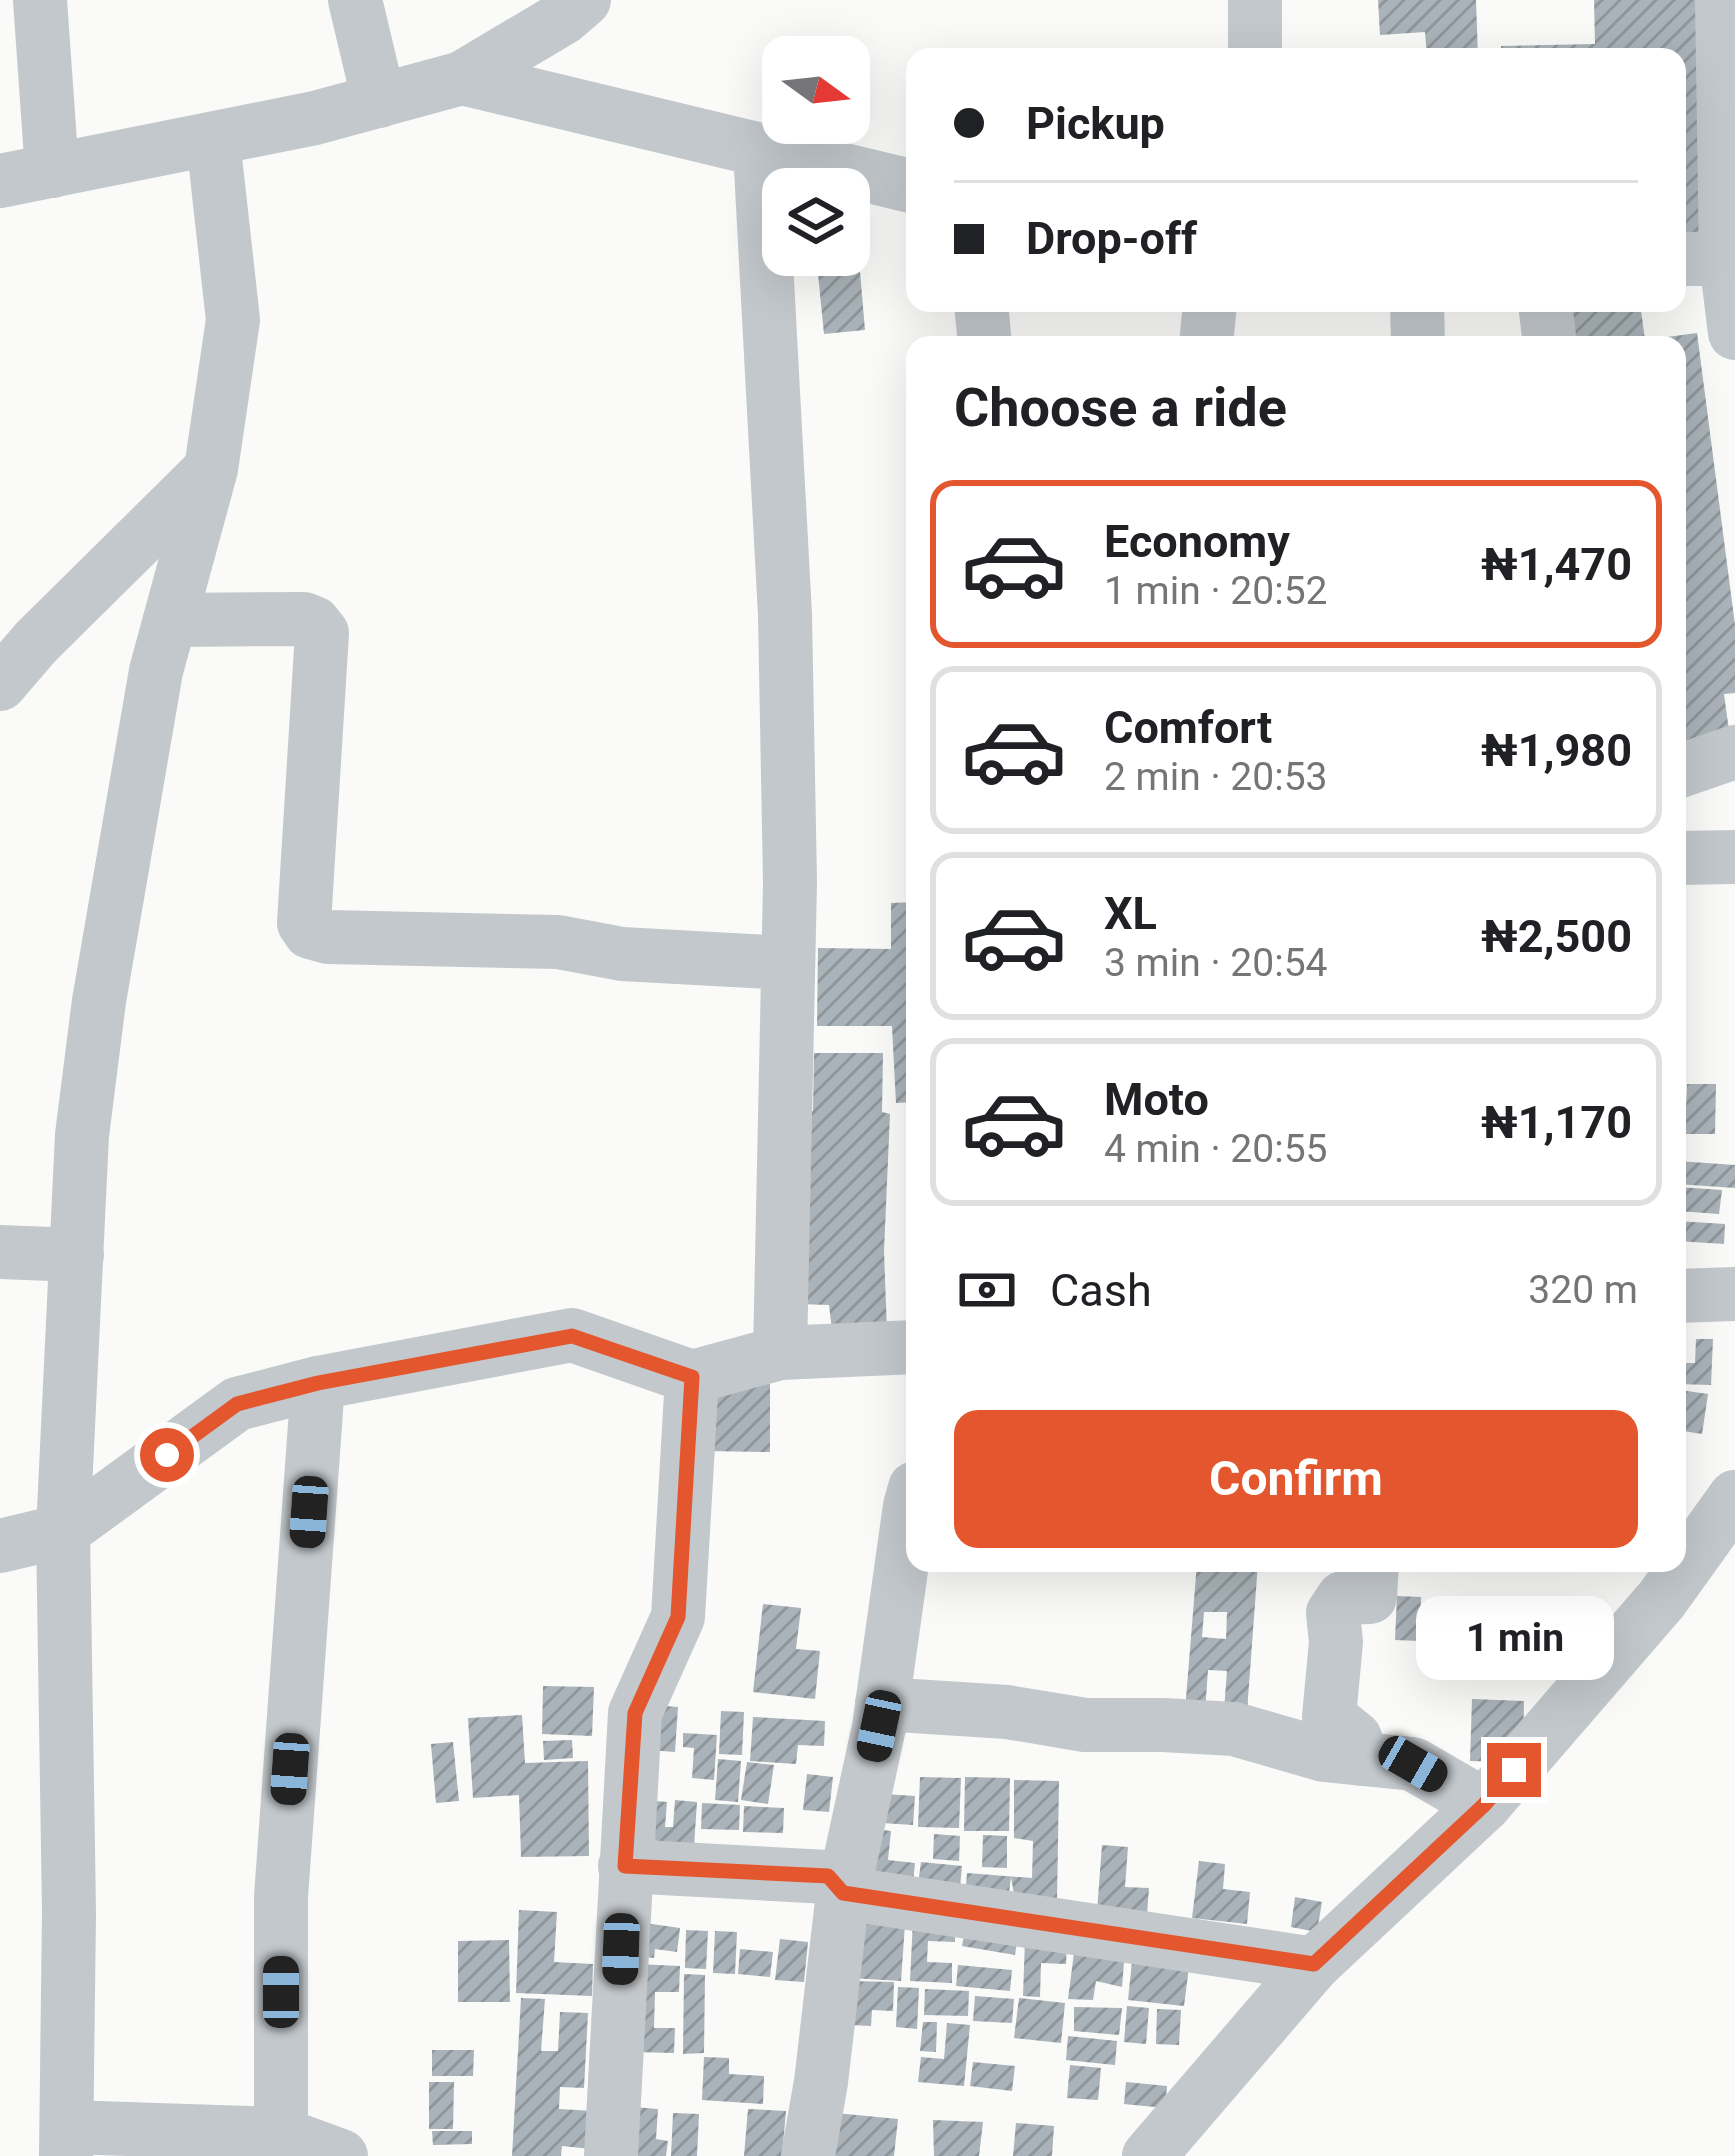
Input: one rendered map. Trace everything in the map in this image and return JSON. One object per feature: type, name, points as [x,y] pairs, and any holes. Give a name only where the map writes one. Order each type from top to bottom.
[{"type":"street","points":[[40,0],[26,176],[315,118],[463,78],[563,18],[584,0]]},
{"type":"street","points":[[355,0],[379,101]]},
{"type":"street","points":[[1255,48],[1256,0]]},
{"type":"street","points":[[1722,0],[1713,259],[1735,332]]},
{"type":"street","points":[[463,78],[906,185]]},
{"type":"street","points":[[213,140],[233,320],[211,469],[156,671],[99,1001],[82,1136],[63,1531],[67,2142],[281,2145],[341,2156]]},
{"type":"street","points":[[760,150],[785,614],[790,882],[779,1353]]},
{"type":"street","points":[[0,684],[36,642],[211,469]]},
{"type":"street","points":[[170,620],[304,619],[322,633],[304,923],[310,932],[328,937],[558,942],[622,954],[787,963]]},
{"type":"street","points":[[1686,769],[1735,752]]},
{"type":"street","points":[[1686,857],[1735,857]]},
{"type":"street","points":[[0,1252],[77,1255]]},
{"type":"street","points":[[1686,1296],[1735,1294]]},
{"type":"street","points":[[0,1546],[63,1531],[237,1404],[318,1383],[572,1336],[692,1377],[779,1353],[906,1347]]},
{"type":"street","points":[[611,2156],[635,1713],[678,1617],[692,1377]]},
{"type":"street","points":[[281,2145],[281,1898],[318,1383]]},
{"type":"street","points":[[1686,1565],[1735,1497]]},
{"type":"street","points":[[808,2156],[843,1893],[883,1704],[906,1535]]},
{"type":"street","points":[[1363,1760],[1355,1738],[1329,1717],[1336,1642],[1333,1613],[1343,1598],[1370,1597],[1371,1572]]},
{"type":"street","points":[[1149,2156],[1314,1964],[1484,1805],[1681,1572]]},
{"type":"street","points":[[883,1704],[1007,1712],[1084,1725],[1234,1729],[1324,1755],[1413,1764],[1484,1805]]},
{"type":"street","points":[[625,1866],[828,1876],[843,1893],[1314,1964]]},
{"type":"building","points":[[1378,0],[1476,0],[1478,48],[1426,48],[1425,32],[1380,35]]},
{"type":"building","points":[[1594,0],[1708,0],[1716,245],[1686,246],[1686,48],[1501,48],[1595,44]]},
{"type":"building","points":[[818,276],[860,276],[865,330],[824,334]]},
{"type":"building","points":[[1571,312],[1641,312],[1644,336],[1575,336]]},
{"type":"building","points":[[1697,333],[1735,625],[1735,693],[1724,694],[1730,738],[1686,745],[1686,336],[1675,336]]},
{"type":"building","points":[[906,902],[906,1102],[896,1103],[892,1026],[817,1026],[818,948],[891,949],[891,903]]},
{"type":"building","points":[[814,1053],[883,1053],[882,1112],[890,1114],[884,1251],[887,1332],[833,1338],[829,1305],[798,1304]]},
{"type":"building","points":[[1687,1084],[1716,1084],[1715,1134],[1686,1134]]},
{"type":"building","points":[[1686,1162],[1735,1165],[1735,1188],[1686,1185]]},
{"type":"building","points":[[1686,1188],[1722,1190],[1719,1214],[1686,1212]]},
{"type":"building","points":[[1686,1222],[1725,1224],[1724,1244],[1686,1242]]},
{"type":"building","points":[[1696,1339],[1713,1339],[1711,1385],[1686,1384],[1686,1363],[1695,1363]]},
{"type":"building","points":[[707,1384],[770,1384],[770,1452],[706,1451]]},
{"type":"building","points":[[1686,1391],[1708,1394],[1702,1434],[1686,1431]]},
{"type":"building","points":[[1196,1572],[1257,1572],[1247,1712],[1224,1710],[1227,1671],[1208,1670],[1205,1712],[1185,1711]],"holes":[[[1204,1612],[1227,1612],[1226,1639],[1202,1637]]]},
{"type":"building","points":[[1397,1596],[1421,1597],[1419,1641],[1395,1640]]},
{"type":"building","points":[[763,1604],[801,1608],[796,1649],[820,1651],[815,1699],[753,1692]]},
{"type":"building","points":[[543,1686],[594,1687],[592,1736],[542,1734]]},
{"type":"building","points":[[1472,1699],[1524,1701],[1523,1747],[1504,1762],[1470,1761]]},
{"type":"building","points":[[652,1705],[678,1707],[675,1752],[649,1750]]},
{"type":"building","points":[[721,1711],[744,1712],[742,1755],[719,1754]]},
{"type":"building","points":[[522,1715],[525,1763],[588,1761],[589,1856],[521,1857],[519,1795],[473,1798],[468,1718]]},
{"type":"building","points":[[753,1717],[825,1721],[824,1746],[798,1745],[796,1764],[750,1761]]},
{"type":"building","points":[[683,1733],[717,1735],[714,1780],[692,1778],[694,1748],[683,1747]]},
{"type":"building","points":[[572,1740],[573,1758],[544,1760],[543,1741]]},
{"type":"building","points":[[453,1742],[459,1801],[436,1803],[431,1744]]},
{"type":"building","points":[[718,1759],[741,1761],[738,1802],[715,1800]]},
{"type":"building","points":[[747,1762],[774,1765],[768,1804],[741,1800]]},
{"type":"building","points":[[807,1774],[833,1777],[829,1812],[803,1810]]},
{"type":"building","points":[[920,1777],[961,1778],[959,1828],[918,1827]]},
{"type":"building","points":[[965,1777],[1010,1778],[1009,1831],[964,1831]]},
{"type":"building","points":[[1014,1780],[1059,1781],[1057,1902],[1015,1900],[1011,1877],[1008,1901],[965,1897],[967,1873],[1032,1878],[1033,1841],[1014,1838]]},
{"type":"building","points":[[869,1793],[915,1796],[913,1825],[867,1822]]},
{"type":"building","points":[[675,1800],[697,1802],[694,1846],[653,1843],[656,1801],[667,1802],[665,1827],[673,1827]]},
{"type":"building","points":[[702,1803],[740,1805],[739,1830],[701,1829]]},
{"type":"building","points":[[744,1806],[784,1808],[783,1833],[743,1832]]},
{"type":"building","points":[[869,1828],[891,1831],[888,1860],[915,1863],[912,1892],[862,1887]]},
{"type":"building","points":[[934,1834],[960,1836],[959,1861],[933,1859]]},
{"type":"building","points":[[983,1835],[1007,1836],[1007,1868],[982,1867]]},
{"type":"building","points":[[1102,1845],[1128,1847],[1125,1887],[1149,1888],[1147,1915],[1097,1911]]},
{"type":"building","points":[[1199,1861],[1225,1864],[1223,1889],[1250,1892],[1247,1924],[1192,1918]]},
{"type":"building","points":[[921,1862],[962,1866],[959,1897],[917,1892]]},
{"type":"building","points":[[1295,1897],[1322,1902],[1317,1932],[1291,1927]]},
{"type":"building","points":[[855,1906],[906,1910],[901,1981],[850,1978]]},
{"type":"building","points":[[519,1910],[557,1912],[554,1962],[593,1964],[592,1996],[516,1993]]},
{"type":"building","points":[[913,1920],[955,1922],[955,1942],[928,1941],[927,1962],[952,1963],[952,1983],[910,1981]]},
{"type":"building","points":[[967,1920],[1019,1929],[1015,1955],[962,1946]]},
{"type":"building","points":[[638,1922],[680,1928],[677,1952],[655,1949],[654,1958],[634,1956]]},
{"type":"building","points":[[686,1930],[708,1931],[706,1969],[685,1968]]},
{"type":"building","points":[[715,1931],[737,1932],[735,1974],[713,1973]]},
{"type":"building","points":[[780,1939],[808,1942],[804,1982],[775,1980]]},
{"type":"building","points":[[1025,1939],[1067,1940],[1066,1964],[1041,1963],[1040,1997],[1023,1996]]},
{"type":"building","points":[[509,1940],[510,2002],[458,2002],[458,1941]]},
{"type":"building","points":[[1075,1945],[1125,1950],[1122,1987],[1096,1981],[1093,2000],[1068,1999]]},
{"type":"building","points":[[740,1949],[773,1952],[770,1977],[738,1974]]},
{"type":"building","points":[[1133,1952],[1190,1959],[1184,2006],[1128,2000]]},
{"type":"building","points":[[637,1964],[680,1966],[679,1992],[655,1992],[654,2028],[675,2028],[674,2053],[634,2052]]},
{"type":"building","points":[[958,1965],[1012,1970],[1010,1991],[956,1986]]},
{"type":"building","points":[[684,1974],[705,1975],[704,2053],[683,2054]]},
{"type":"building","points":[[851,1981],[894,1982],[893,2011],[872,2010],[871,2026],[850,2025]]},
{"type":"building","points":[[898,1987],[919,1988],[917,2029],[896,2027]]},
{"type":"building","points":[[925,1989],[969,1991],[968,2016],[924,2015]]},
{"type":"building","points":[[975,1996],[1014,1999],[1012,2023],[973,2021]]},
{"type":"building","points":[[521,1998],[545,1999],[541,2051],[558,2051],[560,2012],[588,2013],[584,2088],[560,2087],[559,2109],[593,2111],[591,2149],[562,2146],[561,2156],[512,2156]]},
{"type":"building","points":[[1019,1998],[1065,2003],[1061,2043],[1014,2038]]},
{"type":"building","points":[[1127,2006],[1149,2008],[1146,2044],[1124,2042]]},
{"type":"building","points":[[1074,2007],[1122,2008],[1119,2035],[1074,2031]]},
{"type":"building","points":[[1157,2009],[1181,2010],[1179,2045],[1156,2044]]},
{"type":"building","points":[[923,2022],[937,2022],[936,2052],[920,2051]]},
{"type":"building","points":[[947,2023],[970,2025],[964,2086],[918,2082],[921,2057],[944,2059]]},
{"type":"building","points":[[1068,2036],[1117,2041],[1115,2065],[1066,2060]]},
{"type":"building","points":[[432,2050],[474,2050],[473,2076],[432,2076]]},
{"type":"building","points":[[704,2057],[729,2058],[729,2074],[764,2076],[763,2104],[702,2100]]},
{"type":"building","points":[[973,2062],[1015,2066],[1012,2091],[970,2086]]},
{"type":"building","points":[[1070,2065],[1101,2068],[1098,2100],[1067,2098]]},
{"type":"building","points":[[429,2082],[454,2082],[453,2129],[429,2129]]},
{"type":"building","points":[[1126,2082],[1167,2086],[1165,2108],[1124,2104]]},
{"type":"building","points":[[634,2107],[658,2109],[656,2139],[668,2141],[666,2156],[629,2156]]},
{"type":"building","points":[[748,2109],[786,2111],[782,2156],[744,2156]]},
{"type":"building","points":[[825,2112],[898,2119],[894,2156],[820,2156]]},
{"type":"building","points":[[673,2113],[699,2114],[697,2156],[671,2156]]},
{"type":"building","points":[[933,2120],[983,2122],[979,2156],[934,2156]]},
{"type":"building","points":[[1016,2123],[1054,2126],[1052,2156],[1013,2156]]},
{"type":"building","points":[[432,2131],[472,2131],[472,2144],[433,2145]]},
{"type":"route","points":[[167,1455],[237,1404],[318,1383],[572,1336],[692,1377],[678,1617],[635,1713],[625,1866],[828,1876],[843,1893],[1314,1964],[1484,1805],[1514,1770]]}]
